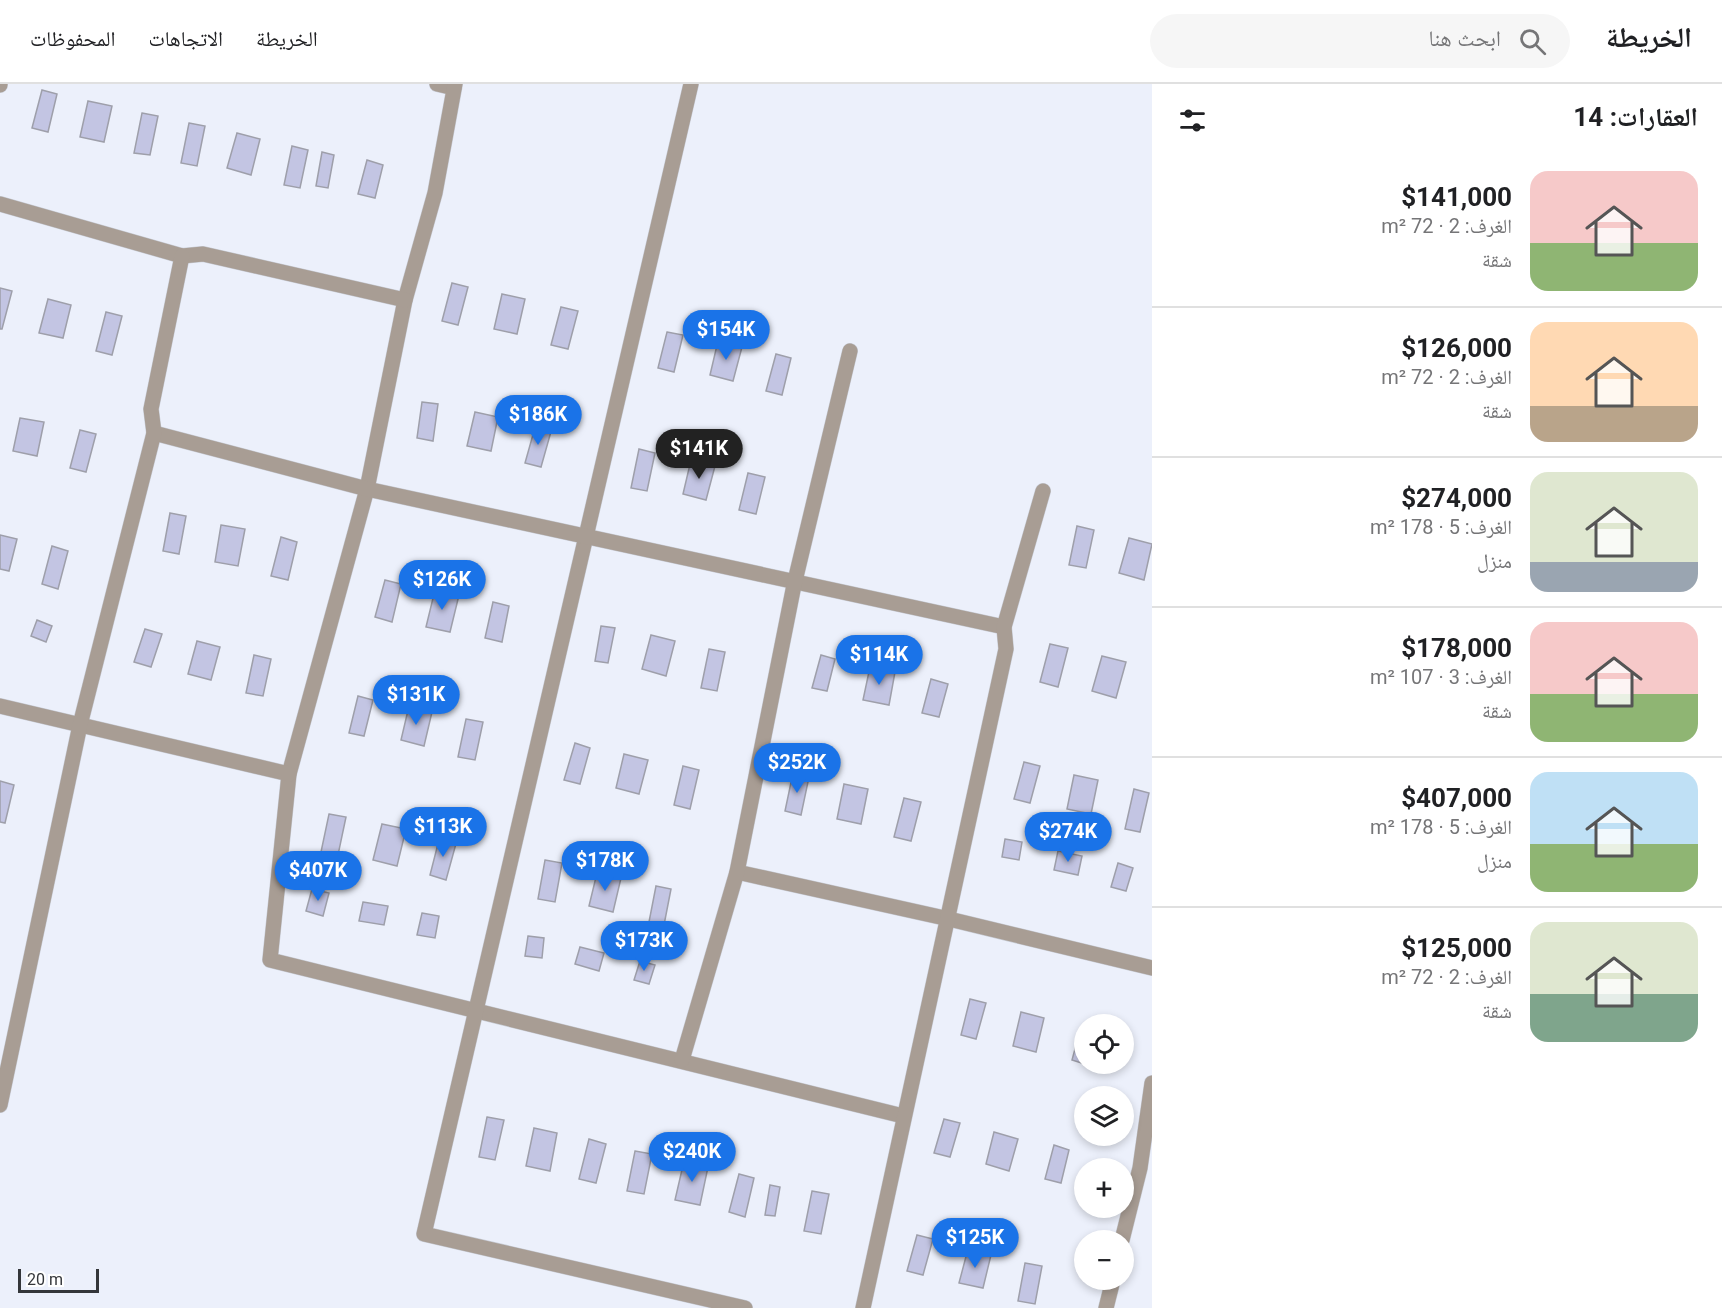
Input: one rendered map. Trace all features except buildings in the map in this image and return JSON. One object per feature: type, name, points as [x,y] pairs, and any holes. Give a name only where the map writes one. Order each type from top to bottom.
[{"type":"street","points":[[437,84],[455,86],[435,193],[405,300],[367,489],[289,774],[270,960],[903,1116]]},
{"type":"street","points":[[692,84],[424,1234],[745,1308]]},
{"type":"street","points":[[0,204],[182,256],[203,254],[405,300]]},
{"type":"street","points":[[0,1104],[80,725],[154,433],[151,409],[182,256]]},
{"type":"street","points":[[682,1060],[737,872],[795,582],[850,351]]},
{"type":"street","points":[[154,433],[367,489],[1004,627]]},
{"type":"street","points":[[863,1308],[1006,649],[1004,627],[1042,491]]},
{"type":"street","points":[[0,706],[289,774]]},
{"type":"street","points":[[737,872],[949,919],[1152,968]]},
{"type":"street","points":[[1125,1230],[1146,1169],[1152,1083]]},
{"type":"street","points":[[1106,1308],[1110,1290]]}]
